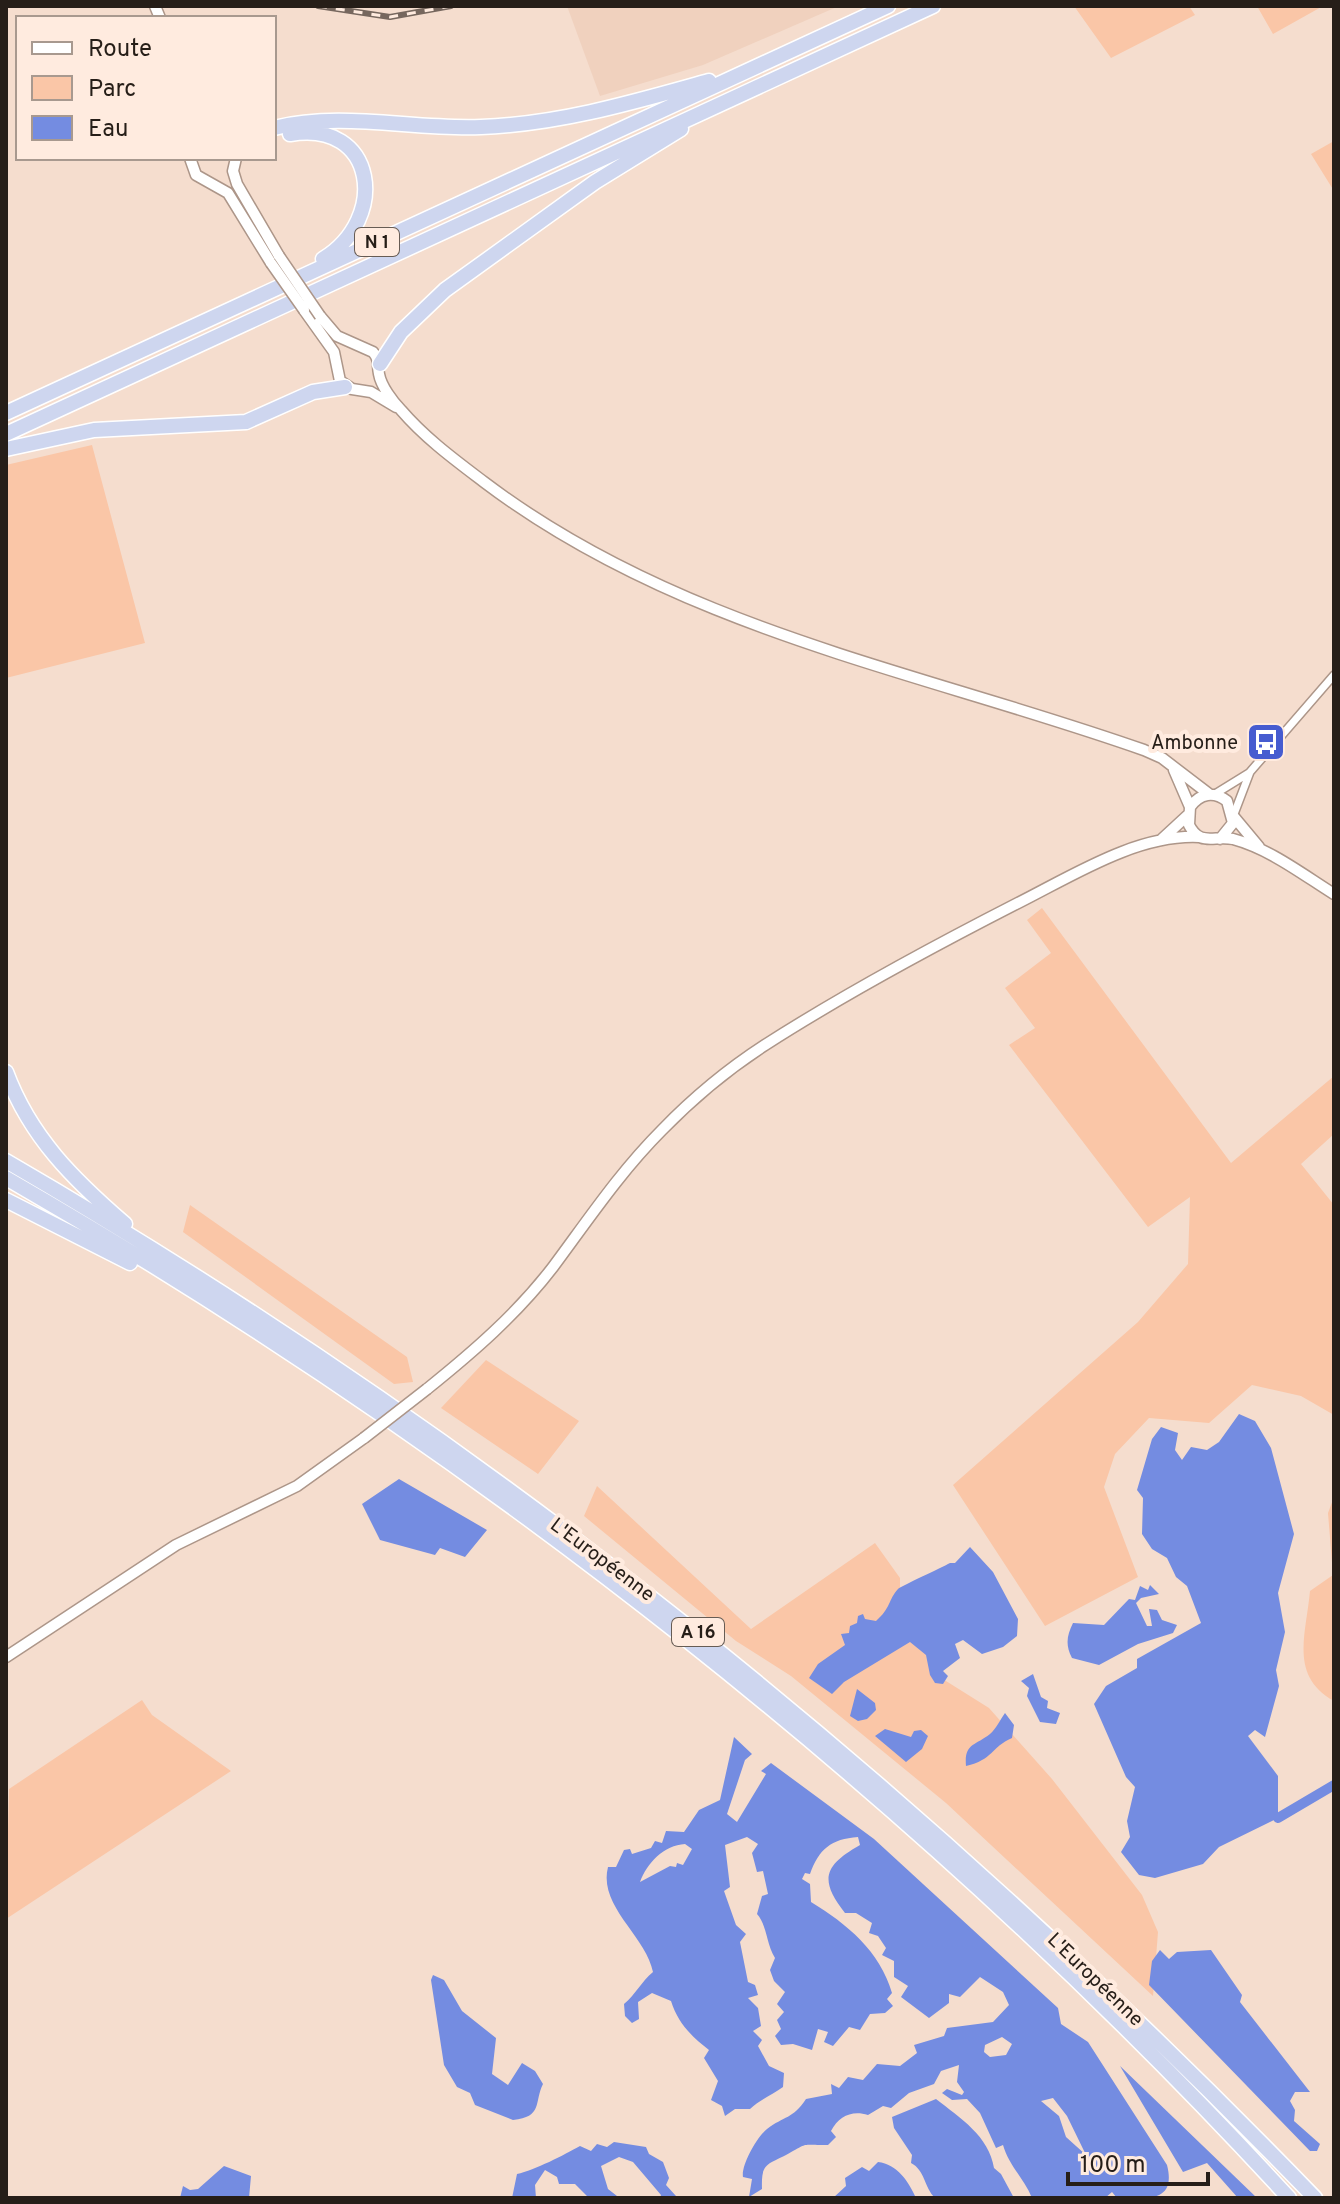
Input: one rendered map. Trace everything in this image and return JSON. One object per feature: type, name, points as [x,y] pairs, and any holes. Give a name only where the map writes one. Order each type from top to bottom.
[{"type":"highway","name":"N 1","points":[[6,413],[888,6]]},
{"type":"highway","name":"N 1","points":[[6,434],[933,6]]},
{"type":"highway","points":[[276,128],[336,120],[448,128],[518,125],[587,114],[748,71]]},
{"type":"highway","points":[[379,369],[401,332],[445,290],[595,182],[671,136],[704,111]]},
{"type":"highway","points":[[276,137],[315,132],[339,141],[358,160],[366,180],[366,196],[357,226],[347,240],[332,254],[276,289]]},
{"type":"highway","points":[[6,449],[94,430],[246,422],[313,392],[352,388]]},
{"type":"highway","points":[[6,1072],[29,1122],[51,1154],[75,1181],[155,1251]]},
{"type":"highway","name":"L'Européenne","points":[[6,1161],[155,1251],[373,1394],[532,1506],[783,1700],[921,1818],[1057,1941],[1315,2198]]},
{"type":"highway","name":"L'Européenne","points":[[6,1178],[222,1310],[524,1518],[780,1717],[1039,1945],[1181,2083],[1289,2198]]},
{"type":"highway","points":[[6,1200],[222,1310]]},
{"type":"main road","points":[[191,160],[196,175],[228,193],[275,260],[337,336],[373,352],[399,408]]},
{"type":"main road","points":[[211,182],[224,180],[233,171],[236,160]]},
{"type":"main road","points":[[233,171],[275,260],[304,310],[328,339],[337,360],[336,375],[352,388],[371,392],[399,408],[437,445],[522,510],[594,555],[647,583],[760,626],[1131,745],[1171,765],[1227,801],[1234,816],[1260,848],[1334,894]]},
{"type":"main road","points":[[337,360],[344,350],[354,346]]},
{"type":"main road","points":[[352,388],[371,385],[379,369]]},
{"type":"main road","points":[[1171,765],[1189,811],[1189,825],[1199,837]]},
{"type":"main road","points":[[1161,840],[1200,797],[1212,794]]},
{"type":"main road","points":[[1220,839],[1229,832],[1234,816]]},
{"type":"main road","points":[[6,1657],[176,1545],[297,1486],[479,1348],[520,1306],[603,1196],[660,1131],[711,1085],[764,1046],[936,945],[1062,881],[1161,840],[1199,837],[1260,848]]},
{"type":"street","points":[[1212,794],[1250,772],[1334,675]]},
{"type":"street","points":[[1234,816],[1250,772]]},
{"type":"shaded area","points":[[567,6],[839,6],[703,65],[600,96]]},
{"type":"green space","points":[[1074,6],[1189,6],[1195,15],[1111,58]]},
{"type":"green space","points":[[1257,6],[1323,6],[1273,34]]},
{"type":"green space","points":[[1334,141],[1334,191],[1311,154]]},
{"type":"green space","points":[[92,445],[145,643],[6,678],[6,465]]},
{"type":"green space","points":[[1042,908],[1231,1163],[1334,1076],[1334,1134],[1301,1164],[1334,1205],[1334,1415],[1301,1396],[1252,1385],[1209,1423],[1149,1418],[1115,1454],[1104,1487],[1138,1577],[1045,1626],[953,1485],[1138,1322],[1188,1264],[1190,1197],[1148,1227],[1009,1045],[1035,1028],[1005,988],[1051,953],[1027,920]]},
{"type":"green space","points":[[190,1205],[407,1357],[413,1382],[394,1384],[183,1232]]},
{"type":"green space","points":[[486,1360],[579,1421],[538,1474],[441,1408]]},
{"type":"green space","points":[[597,1486],[751,1629],[875,1543],[900,1578],[900,1607],[938,1676],[989,1708],[1052,1779],[1142,1895],[1158,1932],[1153,1996],[946,1803],[791,1676],[736,1641],[584,1516]]},
{"type":"green space","points":[[1334,1497],[1334,1701],[1320,1691],[1311,1679],[1306,1667],[1304,1639],[1310,1591],[1333,1575],[1328,1513]]},
{"type":"green space","points":[[142,1700],[152,1715],[231,1771],[6,1919],[9,1789]]},
{"type":"water","points":[[1239,1414],[1255,1421],[1271,1448],[1294,1534],[1278,1593],[1285,1632],[1276,1670],[1279,1686],[1265,1737],[1255,1730],[1248,1736],[1278,1776],[1278,1818],[1219,1847],[1203,1864],[1155,1878],[1139,1875],[1121,1852],[1130,1837],[1127,1821],[1135,1787],[1126,1777],[1094,1704],[1106,1686],[1137,1668],[1137,1659],[1201,1623],[1187,1586],[1176,1577],[1167,1558],[1152,1549],[1142,1534],[1143,1498],[1137,1490],[1152,1439],[1161,1427],[1178,1433],[1175,1450],[1182,1460],[1191,1447],[1207,1450],[1219,1442]]},
{"type":"water","points":[[399,1479],[487,1530],[465,1557],[440,1548],[435,1555],[380,1540],[362,1504]]},
{"type":"water","points":[[970,1547],[993,1572],[1018,1619],[1017,1636],[1003,1647],[982,1654],[963,1640],[955,1644],[960,1658],[943,1671],[948,1676],[943,1684],[935,1683],[926,1655],[910,1642],[844,1682],[832,1694],[809,1678],[818,1664],[845,1645],[841,1634],[849,1633],[858,1616],[863,1614],[865,1619],[876,1621],[898,1589],[955,1563]]},
{"type":"water","points":[[1150,1585],[1159,1594],[1141,1598],[1136,1603],[1147,1626],[1152,1626],[1149,1609],[1157,1610],[1162,1620],[1177,1625],[1173,1633],[1138,1644],[1099,1665],[1072,1658],[1068,1640],[1073,1623],[1104,1625],[1129,1599],[1135,1600],[1140,1586],[1148,1590]]},
{"type":"water","points":[[1033,1674],[1041,1697],[1048,1701],[1047,1708],[1060,1713],[1056,1724],[1040,1722],[1027,1696],[1029,1688],[1021,1681]]},
{"type":"water","points":[[857,1689],[875,1703],[876,1710],[867,1719],[858,1721],[850,1716]]},
{"type":"water","points":[[1005,1713],[1014,1725],[1012,1738],[987,1757],[966,1766],[969,1749],[992,1732]]},
{"type":"water","points":[[885,1729],[911,1737],[914,1731],[921,1730],[928,1736],[922,1749],[906,1762],[875,1736]]},
{"type":"water","points":[[734,1737],[752,1754],[745,1760],[727,1814],[737,1822],[766,1774],[761,1771],[771,1763],[874,1839],[1058,2008],[1061,2024],[1088,2042],[1167,2165],[1169,2178],[1163,2193],[1147,2198],[1117,2198],[1112,2192],[1105,2198],[1032,2198],[1003,2145],[996,2148],[980,2113],[967,2099],[952,2100],[942,2093],[947,2089],[962,2095],[964,2092],[957,2082],[959,2065],[941,2071],[934,2084],[909,2093],[891,2108],[883,2106],[868,2115],[857,2113],[842,2118],[831,2131],[836,2137],[828,2145],[805,2145],[770,2163],[764,2169],[762,2189],[749,2197],[752,2179],[743,2177],[743,2172],[754,2145],[767,2129],[792,2114],[806,2099],[832,2094],[831,2084],[839,2088],[848,2077],[863,2080],[877,2064],[900,2066],[917,2053],[914,2045],[944,2036],[947,2028],[993,2022],[1009,2005],[1003,1992],[980,1977],[960,1997],[949,1994],[949,2003],[929,2018],[901,1997],[908,1986],[894,1977],[894,1961],[882,1955],[886,1948],[878,1936],[869,1933],[872,1923],[856,1913],[845,1913],[831,1891],[829,1874],[833,1866],[860,1845],[858,1837],[849,1838],[827,1847],[810,1874],[805,1873],[802,1879],[810,1884],[811,1902],[849,1929],[871,1952],[887,1978],[892,1993],[887,1999],[893,2006],[885,2013],[870,2014],[860,2030],[849,2027],[833,2046],[824,2042],[828,2032],[818,2029],[812,2050],[793,2044],[781,2045],[775,2036],[781,2029],[777,2020],[784,2012],[777,2004],[785,1992],[774,1981],[770,1970],[775,1958],[757,1914],[762,1896],[768,1894],[763,1871],[757,1872],[752,1853],[758,1844],[747,1837],[725,1845],[730,1887],[724,1891],[736,1925],[746,1934],[740,1942],[748,1982],[755,1985],[758,1995],[748,1998],[758,2008],[761,2026],[753,2031],[762,2040],[758,2046],[769,2066],[784,2073],[783,2087],[750,2109],[735,2109],[725,2116],[722,2106],[711,2100],[718,2081],[704,2058],[709,2050],[686,2028],[671,2001],[652,1993],[638,2002],[639,2019],[632,2023],[625,2016],[624,2004],[653,1972],[642,1946],[616,1908],[607,1881],[608,1867],[616,1867],[624,1850],[630,1849],[632,1854],[651,1848],[655,1841],[662,1843],[666,1831],[684,1832],[699,1810],[720,1800]],"holes":[[[685,1844],[692,1849],[683,1865],[677,1863],[676,1867],[670,1866],[640,1882],[657,1856]],[[1002,2037],[1012,2044],[1006,2055],[990,2057],[984,2052],[985,2045]],[[1053,2098],[1067,2116],[1086,2155],[1066,2137],[1059,2116],[1041,2101]]]},
{"type":"water","points":[[1160,1950],[1169,1959],[1177,1952],[1211,1950],[1242,1995],[1240,2002],[1310,2092],[1295,2092],[1290,2101],[1295,2110],[1294,2121],[1320,2144],[1317,2151],[1310,2151],[1149,1985],[1152,1961]]},
{"type":"water","points":[[433,1975],[444,1980],[462,2011],[496,2038],[492,2074],[508,2085],[522,2063],[535,2071],[543,2084],[536,2108],[529,2116],[513,2120],[475,2105],[470,2093],[457,2087],[444,2065],[431,1980]]},
{"type":"water","points":[[1120,2066],[1257,2198],[1238,2198],[1207,2163],[1183,2172]]},
{"type":"water","points":[[936,2099],[980,2137],[994,2168],[1001,2174],[1014,2198],[935,2198],[931,2194],[919,2170],[911,2163],[912,2155],[894,2128],[892,2117]]},
{"type":"water","points":[[614,2142],[646,2147],[649,2154],[663,2162],[669,2178],[666,2185],[676,2196],[660,2198],[661,2195],[633,2162],[619,2157],[601,2166],[608,2189],[617,2196],[633,2198],[589,2198],[575,2184],[559,2184],[557,2177],[545,2170],[535,2185],[536,2198],[512,2198],[517,2174],[541,2166],[580,2146],[591,2151],[597,2144],[607,2147]]},
{"type":"water","points":[[878,2162],[891,2166],[902,2175],[916,2198],[833,2198],[846,2186],[845,2178],[862,2167],[869,2171]]},
{"type":"water","points":[[224,2166],[251,2176],[249,2198],[180,2198],[183,2186],[190,2190],[198,2189]]},
{"type":"waterway","points":[[1278,1818],[1334,1785]]},
{"type":"railway","points":[[318,6],[390,17],[451,6]]},
{"type":"place","name":"Ambonne","points":[[1266,742]]}]
